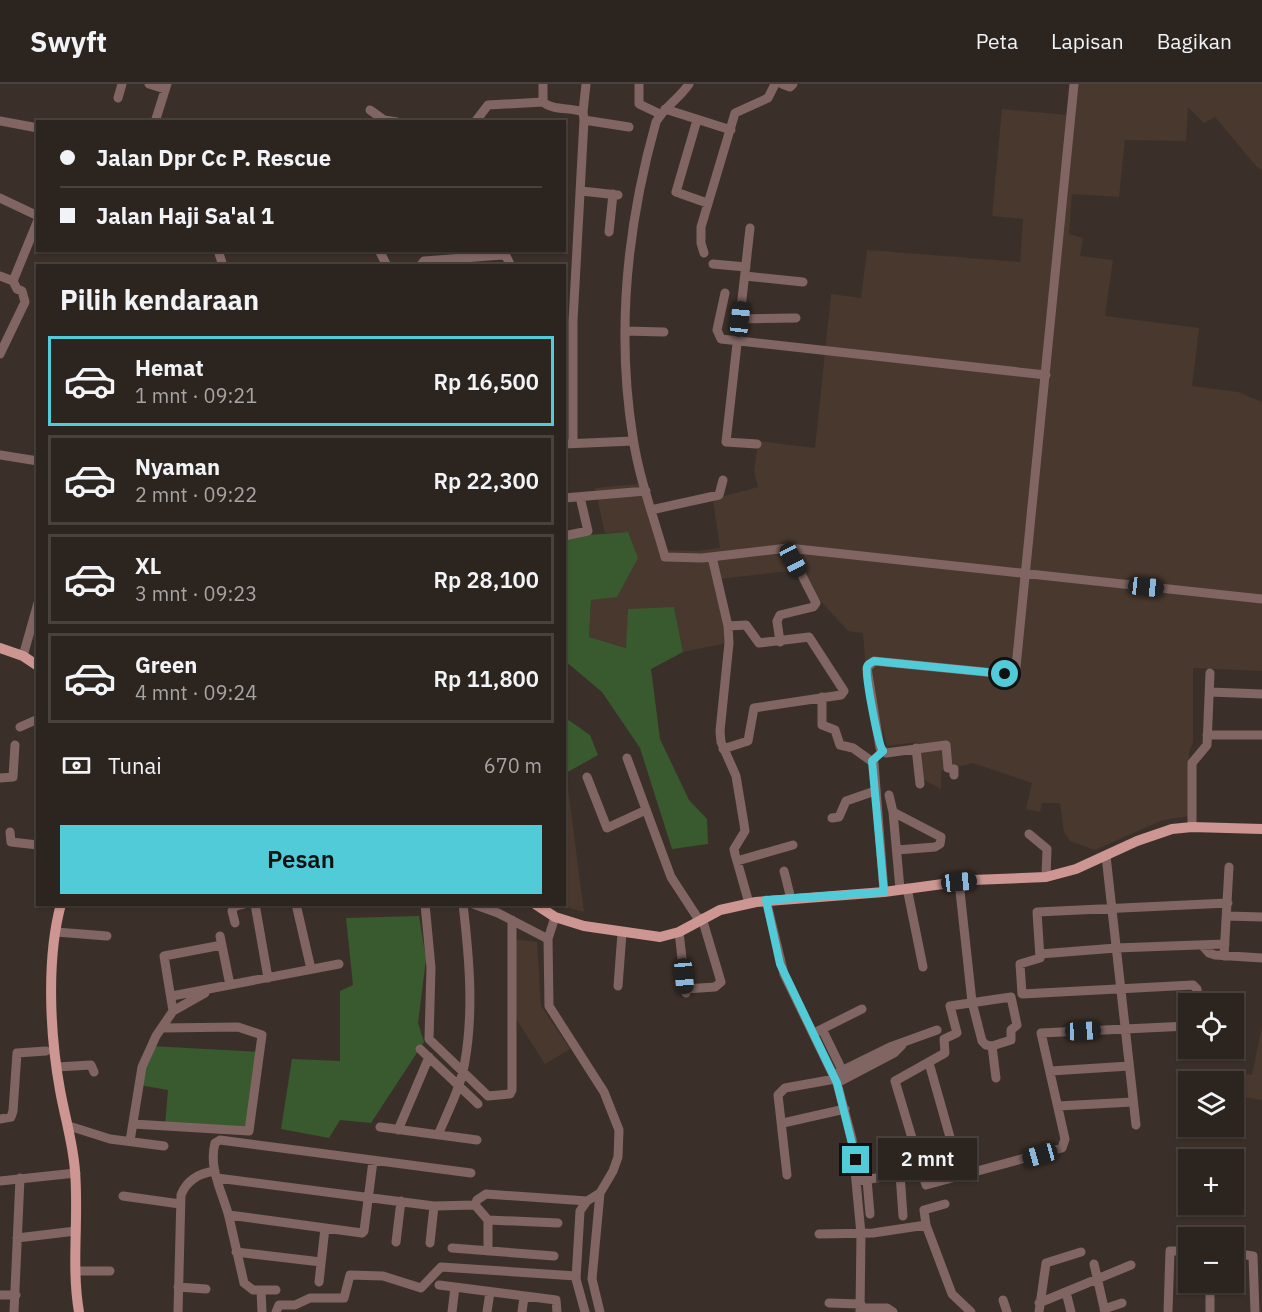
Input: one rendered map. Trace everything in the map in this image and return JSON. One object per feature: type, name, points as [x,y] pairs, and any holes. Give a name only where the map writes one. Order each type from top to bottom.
[{"type":"main road","points":[[0,648],[23,656],[36,665]]},
{"type":"main road","points":[[538,906],[555,917],[622,933],[660,937],[679,932],[701,919],[749,903],[884,892],[959,882],[1046,877],[1076,869],[1159,833],[1192,827],[1262,829]]},
{"type":"main road","points":[[61,906],[56,932],[53,990],[57,1067],[76,1173],[76,1271],[79,1312]]},
{"type":"street","points":[[118,98],[122,84]]},
{"type":"street","points":[[148,84],[166,86],[156,120]]},
{"type":"street","points":[[543,84],[543,102]]},
{"type":"street","points":[[586,84],[581,191],[569,321],[569,444],[633,441]]},
{"type":"street","points":[[639,84],[639,104],[731,130]]},
{"type":"street","points":[[689,84],[683,94],[663,112],[635,207],[628,265],[627,393],[633,441],[665,557],[673,559],[712,557],[788,548],[1262,599]]},
{"type":"street","points":[[704,253],[700,233],[735,113],[768,98],[775,84]]},
{"type":"street","points":[[782,84],[793,85]]},
{"type":"street","points":[[883,751],[868,680],[869,664],[874,661],[910,663],[1010,674],[1016,666],[1021,634],[1024,574],[1074,84]]},
{"type":"street","points":[[477,120],[488,105],[543,102],[584,116],[629,127]]},
{"type":"street","points":[[370,110],[382,120]]},
{"type":"street","points":[[697,120],[676,192],[707,203]]},
{"type":"street","points":[[0,121],[36,128]]},
{"type":"street","points":[[581,191],[616,194],[609,232]]},
{"type":"street","points":[[0,198],[36,217]]},
{"type":"street","points":[[0,354],[25,302],[22,291],[17,289],[13,280],[36,223]]},
{"type":"street","points":[[750,228],[740,319],[735,342],[726,442],[757,444]]},
{"type":"street","points":[[426,259],[458,262],[502,255],[506,256],[510,264]]},
{"type":"street","points":[[713,264],[802,282]]},
{"type":"street","points":[[0,276],[13,280]]},
{"type":"street","points":[[725,293],[717,334],[721,339],[1046,375]]},
{"type":"street","points":[[740,319],[796,318]]},
{"type":"street","points":[[626,331],[664,332]]},
{"type":"street","points":[[0,454],[36,461]]},
{"type":"street","points":[[651,510],[719,495],[723,480]]},
{"type":"street","points":[[566,498],[646,491]]},
{"type":"street","points":[[566,536],[587,533],[580,497]]},
{"type":"street","points":[[780,642],[777,621],[780,615],[813,607],[816,603],[788,548]]},
{"type":"street","points":[[712,557],[728,626],[729,651],[720,731],[723,749],[736,776],[744,824],[743,835],[734,849],[749,903]]},
{"type":"street","points":[[23,656],[36,610]]},
{"type":"street","points":[[723,749],[748,741],[754,708],[841,694],[844,691],[809,637],[759,643],[744,624],[728,626]]},
{"type":"street","points":[[1192,827],[1192,763],[1205,748],[1210,673]]},
{"type":"street","points":[[1210,692],[1262,694]]},
{"type":"street","points":[[822,697],[822,725],[835,730],[840,745],[853,748],[862,757],[872,761]]},
{"type":"street","points":[[20,727],[36,720]]},
{"type":"street","points":[[1207,735],[1262,735]]},
{"type":"street","points":[[0,778],[14,777],[15,745]]},
{"type":"street","points":[[872,761],[883,751],[946,745],[948,768],[954,770],[954,775]]},
{"type":"street","points":[[916,748],[920,784]]},
{"type":"street","points":[[627,758],[671,877],[701,919],[721,982],[715,987],[685,991],[679,932]]},
{"type":"street","points":[[872,761],[884,892]]},
{"type":"street","points":[[587,777],[607,828],[646,810]]},
{"type":"street","points":[[832,818],[840,815],[846,801],[875,791]]},
{"type":"street","points":[[889,795],[894,812],[897,850],[904,888],[923,967]]},
{"type":"street","points":[[894,812],[941,837],[940,844],[934,847],[897,850]]},
{"type":"street","points":[[10,832],[11,842],[36,845]]},
{"type":"street","points":[[1029,834],[1047,849],[1046,877]]},
{"type":"street","points":[[737,861],[793,845]]},
{"type":"street","points":[[1106,856],[1136,1125]]},
{"type":"street","points":[[1224,956],[1229,867]]},
{"type":"street","points":[[784,871],[791,899]]},
{"type":"street","points":[[959,882],[972,1002],[982,1041],[986,1046],[1010,1041],[1011,1030],[1017,1025],[1011,997],[972,1002],[949,1007],[957,1035],[944,1039],[945,1053],[895,1081],[926,1185],[1062,1148],[1065,1142],[1041,1033],[1178,1026]]},
{"type":"street","points":[[766,900],[784,974],[818,1031],[837,1077],[870,1214]]},
{"type":"street","points":[[1197,993],[1193,985],[1022,994],[1020,963],[1040,960],[1037,912],[1228,903]]},
{"type":"street","points":[[235,906],[232,911],[235,923]]},
{"type":"street","points":[[255,906],[268,978]]},
{"type":"street","points":[[296,906],[311,969]]},
{"type":"street","points":[[425,906],[431,968],[429,1039],[478,1104]]},
{"type":"street","points":[[438,1135],[461,1079],[469,1020],[470,981],[463,906]]},
{"type":"street","points":[[478,906],[512,920],[548,939]]},
{"type":"street","points":[[1227,916],[1262,917]]},
{"type":"street","points":[[555,917],[548,939],[549,1006],[604,1092],[619,1130],[618,1157],[608,1182],[600,1192],[587,1201],[580,1211],[576,1276],[585,1312]]},
{"type":"street","points":[[420,1049],[488,1096],[510,1094],[512,1090],[512,920]]},
{"type":"street","points":[[56,932],[107,936]]},
{"type":"street","points":[[618,986],[622,933]]},
{"type":"street","points":[[173,1011],[164,956],[221,940],[230,985]]},
{"type":"street","points":[[1040,954],[1116,948],[1225,944]]},
{"type":"street","points":[[1202,945],[1209,953],[1262,958]]},
{"type":"street","points":[[172,996],[339,964]]},
{"type":"street","points":[[130,1141],[142,1067],[162,1028],[173,1011],[207,991]]},
{"type":"street","points":[[818,1031],[862,1009]]},
{"type":"street","points":[[133,1124],[166,1128],[249,1131],[262,1035],[238,1027],[162,1028]]},
{"type":"street","points":[[787,1175],[779,1101],[780,1091],[837,1077],[894,1053],[902,1045],[937,1030]]},
{"type":"street","points":[[992,1046],[996,1078]]},
{"type":"street","points":[[0,1119],[11,1117],[16,1054],[46,1051]]},
{"type":"street","points":[[398,1130],[429,1057]]},
{"type":"street","points":[[929,1063],[961,1176]]},
{"type":"street","points":[[57,1067],[91,1065],[94,1072]]},
{"type":"street","points":[[1051,1071],[1129,1066]]},
{"type":"street","points":[[1058,1106],[1133,1102]]},
{"type":"street","points":[[783,1123],[845,1109]]},
{"type":"street","points":[[69,1126],[110,1138],[164,1146]]},
{"type":"street","points":[[380,1127],[477,1140]]},
{"type":"street","points":[[276,1290],[248,1288],[244,1283],[229,1215],[216,1174],[213,1151],[215,1143],[220,1140],[247,1141],[373,1161],[471,1173]]},
{"type":"street","points":[[229,1215],[359,1233],[364,1231],[373,1161]]},
{"type":"street","points":[[0,1181],[76,1173]]},
{"type":"street","points":[[178,1312],[180,1204],[185,1186],[198,1176],[216,1174],[434,1206],[476,1205]]},
{"type":"street","points":[[862,1181],[900,1174],[903,1216]]},
{"type":"street","points":[[14,1312],[20,1178]]},
{"type":"street","points":[[860,1308],[862,1181]]},
{"type":"street","points":[[600,1192],[592,1279],[600,1312]]},
{"type":"street","points":[[476,1205],[477,1200],[486,1194],[587,1201]]},
{"type":"street","points":[[123,1196],[180,1204]]},
{"type":"street","points":[[396,1242],[401,1201]]},
{"type":"street","points":[[945,1204],[924,1210],[926,1226],[952,1294],[971,1312]]},
{"type":"street","points":[[476,1205],[488,1220],[488,1251]]},
{"type":"street","points":[[430,1243],[434,1206]]},
{"type":"street","points":[[488,1220],[558,1223]]},
{"type":"street","points":[[819,1234],[861,1234],[926,1226]]},
{"type":"street","points":[[319,1282],[325,1228]]},
{"type":"street","points":[[17,1238],[76,1231]]},
{"type":"street","points":[[452,1248],[554,1256]]},
{"type":"street","points":[[1168,1312],[1170,1251],[1178,1251]]},
{"type":"street","points":[[236,1252],[321,1262]]},
{"type":"street","points":[[1039,1308],[1046,1263],[1081,1252]]},
{"type":"street","points":[[1244,1255],[1253,1256],[1255,1312]]},
{"type":"street","points":[[1094,1264],[1104,1311],[1122,1303]]},
{"type":"street","points":[[1039,1308],[1066,1292],[1131,1265]]},
{"type":"street","points":[[276,1312],[279,1305],[295,1305],[310,1298],[344,1298],[350,1275],[355,1274],[383,1276],[422,1288],[441,1267],[576,1276]]},
{"type":"street","points":[[76,1271],[110,1271]]},
{"type":"street","points":[[439,1285],[557,1301],[557,1312]]},
{"type":"street","points":[[178,1287],[206,1289]]},
{"type":"street","points":[[452,1312],[455,1287]]},
{"type":"street","points":[[261,1290],[262,1312]]},
{"type":"street","points":[[487,1312],[490,1292]]},
{"type":"street","points":[[1066,1292],[1071,1312]]},
{"type":"street","points":[[1210,1293],[1210,1312]]},
{"type":"street","points":[[0,1295],[16,1294]]},
{"type":"street","points":[[522,1312],[524,1297]]},
{"type":"street","points":[[1003,1300],[1007,1312]]},
{"type":"street","points":[[829,1303],[860,1308],[887,1308],[893,1312]]},
{"type":"shaded area","points":[[1070,84],[1262,84],[1262,170],[1215,117],[1204,123],[1188,107],[1186,141],[1125,140],[1119,197],[1072,194],[1069,234],[1083,238],[1080,256],[1113,260],[1105,316],[1199,328],[1192,386],[1238,392],[1262,402],[1262,671],[1193,668],[1193,742],[1189,752],[1189,816],[1163,820],[1095,850],[1070,841],[1064,832],[1060,803],[1042,803],[1040,812],[1026,809],[1032,783],[973,763],[941,771],[941,789],[922,779],[917,742],[887,746],[865,660],[863,633],[848,631],[819,599],[799,570],[718,579],[727,643],[683,652],[674,608],[627,648],[589,637],[591,600],[628,532],[605,533],[595,488],[647,483],[665,550],[696,551],[720,548],[713,499],[758,487],[754,470],[759,441],[815,448],[831,294],[861,298],[867,250],[1020,262],[1023,219],[992,216],[1002,109],[1067,115]]},
{"type":"shaded area","points":[[566,773],[584,912],[563,906],[566,906]]},
{"type":"shaded area","points":[[514,939],[537,942],[541,1006],[570,1049],[545,1064],[513,1014]]},
{"type":"shaded area","points":[[1262,1026],[1262,1100],[1244,1097],[1244,1074],[1252,1075]]},
{"type":"green space","points":[[628,532],[638,558],[617,597],[591,600],[589,637],[626,648],[628,609],[674,607],[683,652],[651,669],[660,739],[689,800],[707,819],[708,844],[672,849],[640,748],[602,692],[566,662],[566,537]]},
{"type":"green space","points":[[566,718],[590,735],[598,755],[566,773]]},
{"type":"green space","points":[[419,916],[426,959],[418,1023],[424,1042],[371,1123],[340,1120],[329,1138],[281,1129],[292,1059],[340,1061],[340,991],[353,985],[346,918]]},
{"type":"green space","points":[[151,1046],[262,1052],[252,1129],[165,1125],[168,1090],[139,1085]]},
{"type":"route","points":[[856,1160],[837,1083],[780,964],[766,900],[884,892],[872,761],[883,751],[880,748],[868,680],[869,664],[874,661],[914,663],[1005,674]]}]
